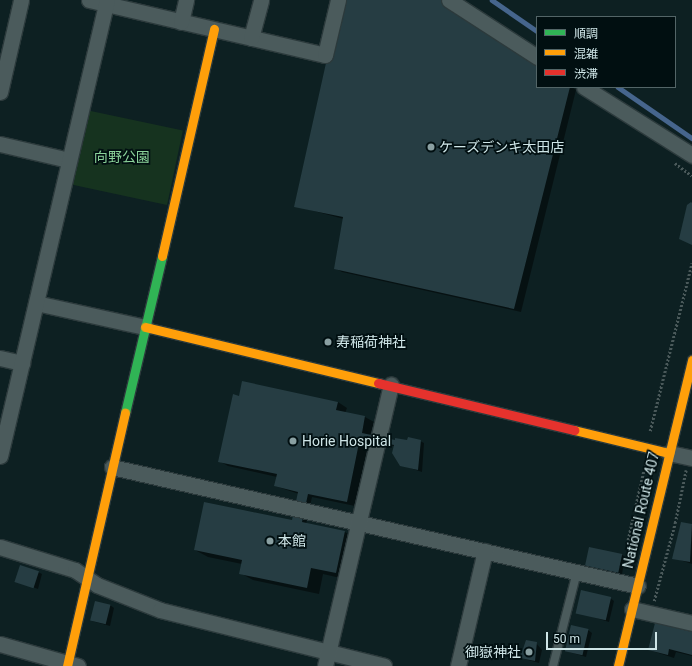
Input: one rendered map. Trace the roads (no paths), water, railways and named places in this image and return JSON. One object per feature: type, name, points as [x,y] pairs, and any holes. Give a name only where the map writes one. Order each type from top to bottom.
[{"type":"main road","points":[[71,665],[86,578],[214,29]]},
{"type":"main road","points":[[145,326],[669,452]]},
{"type":"main road","name":"National Route 407","points":[[618,666],[669,452],[688,388],[692,360]]},
{"type":"street","points":[[0,92],[21,0]]},
{"type":"street","points":[[89,0],[106,2],[181,22],[325,56],[338,0]]},
{"type":"street","points":[[181,22],[186,0]]},
{"type":"street","points":[[251,38],[261,0]]},
{"type":"street","points":[[449,0],[536,56]]},
{"type":"street","points":[[0,456],[106,2]]},
{"type":"street","points":[[586,88],[692,155]]},
{"type":"street","points":[[0,144],[69,160]]},
{"type":"street","points":[[36,303],[145,326]]},
{"type":"street","points":[[0,358],[22,363]]},
{"type":"street","points":[[326,659],[391,385]]},
{"type":"street","points":[[669,452],[692,458]]},
{"type":"street","points":[[112,467],[638,586]]},
{"type":"street","points":[[0,547],[75,570],[97,585],[160,610],[326,659],[384,666]]},
{"type":"street","points":[[458,666],[485,551]]},
{"type":"street","points":[[632,609],[692,623]]},
{"type":"street","points":[[0,644],[71,665]]},
{"type":"lane","points":[[553,666],[577,572]]},
{"type":"waterway","points":[[492,0],[536,30]]},
{"type":"waterway","points":[[619,88],[692,138]]},
{"type":"place","name":"ケーズデンキ太田店","points":[[431,147]]},
{"type":"place","name":"寿稲荷神社","points":[[328,342]]},
{"type":"place","name":"Horie Hospital","points":[[293,441]]},
{"type":"place","name":"本館","points":[[270,541]]},
{"type":"place","name":"御嶽神社","points":[[529,652]]},
{"type":"park label","name":"向野公園","points":[[122,157]]}]
